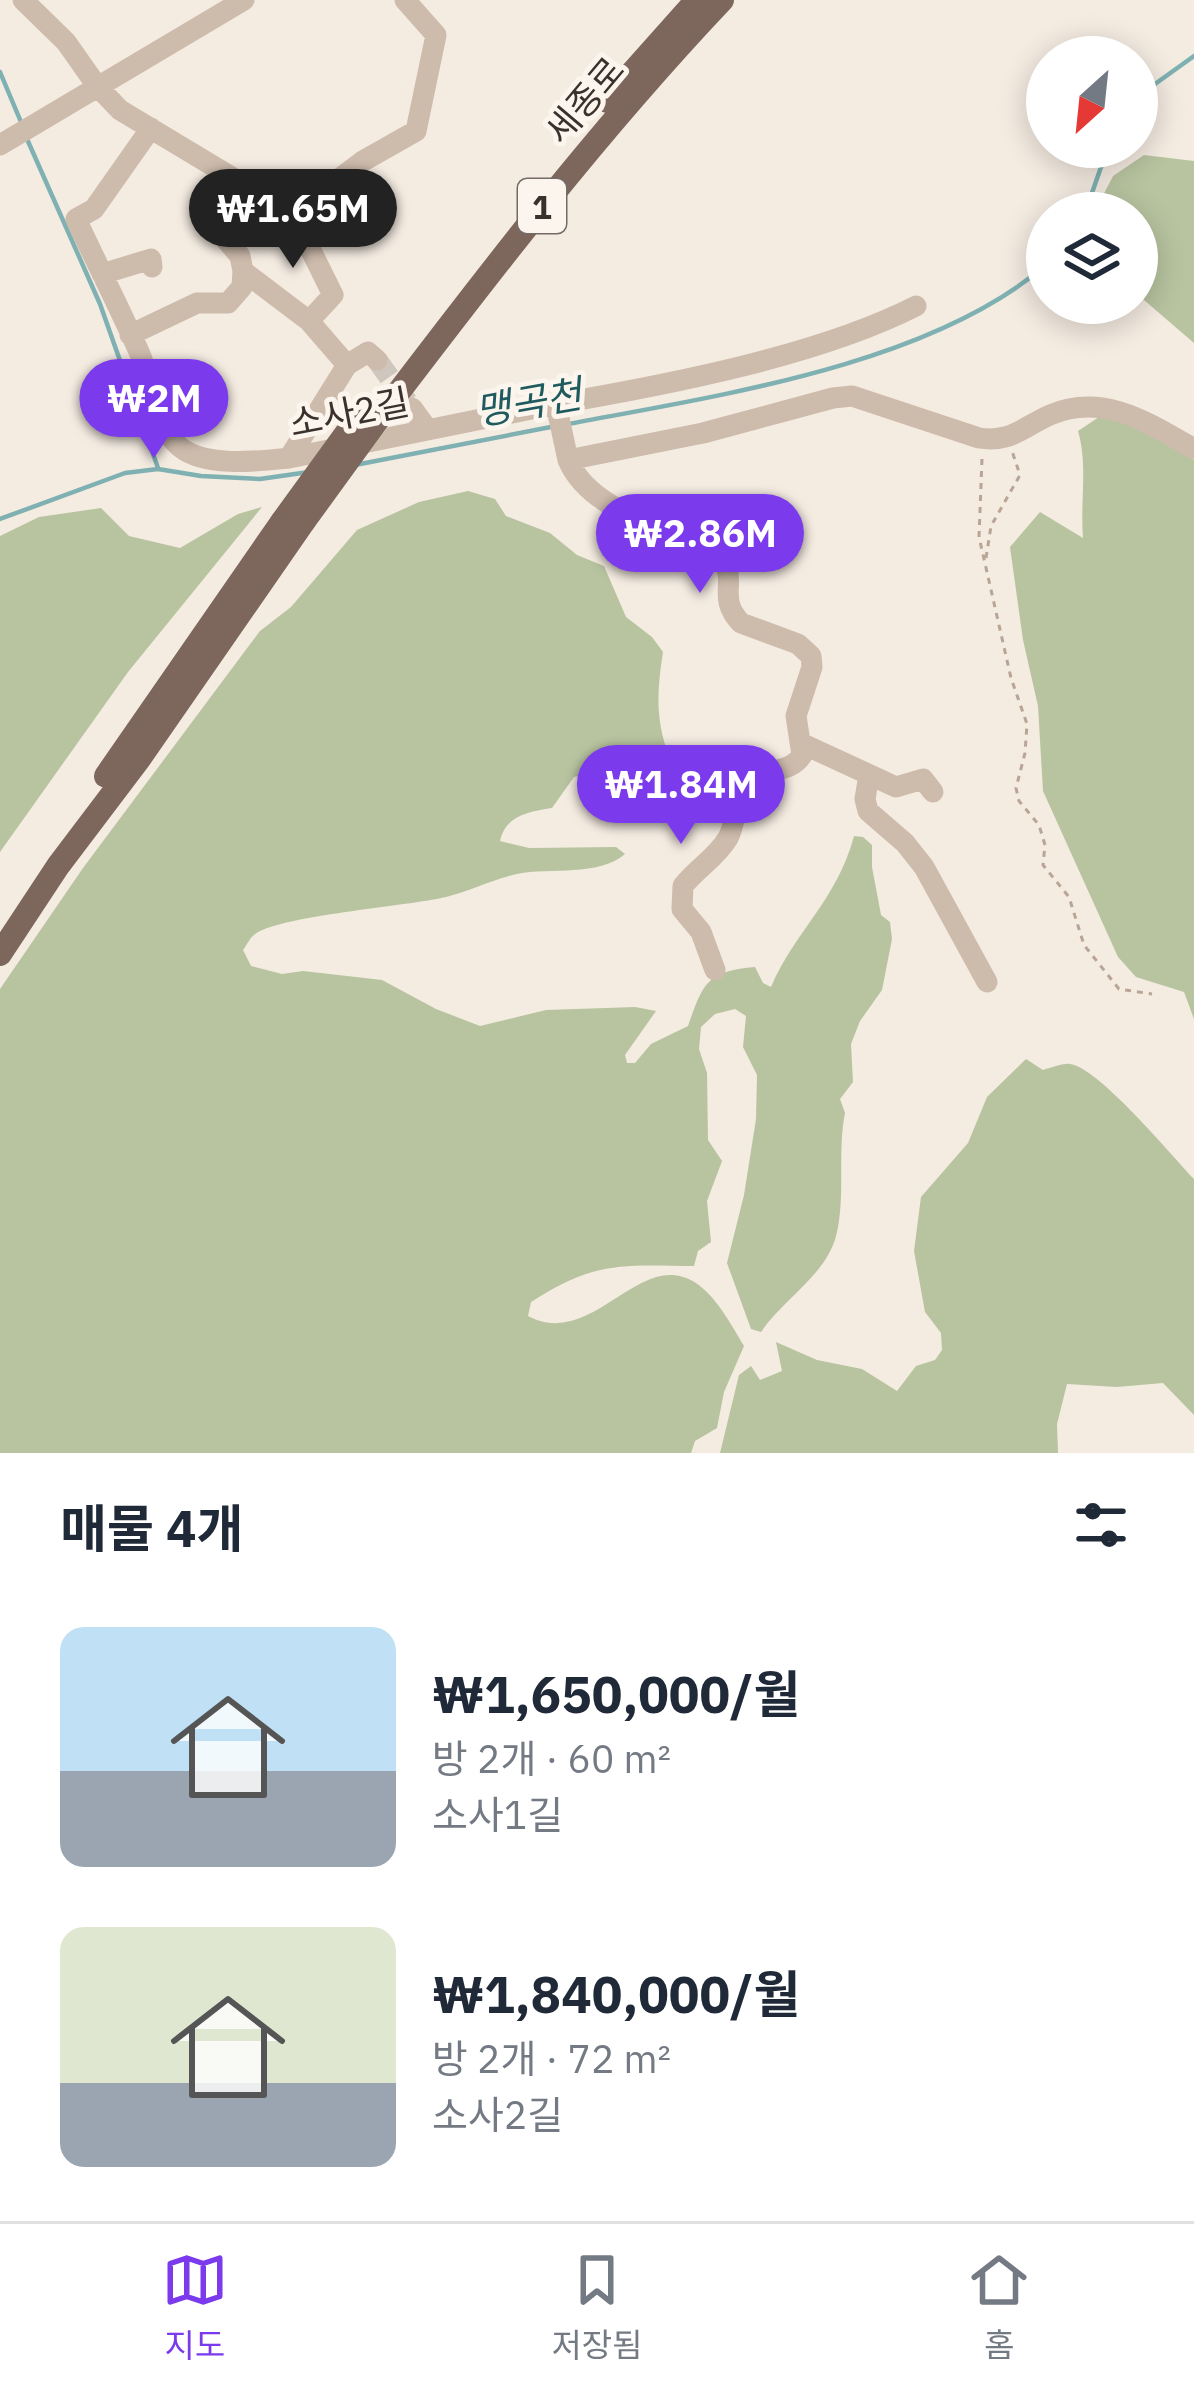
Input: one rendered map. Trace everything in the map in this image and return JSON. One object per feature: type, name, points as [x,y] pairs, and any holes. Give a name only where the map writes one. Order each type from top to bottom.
[{"type":"main road","name":"세종로","points":[[370,416],[611,96],[697,0]]},
{"type":"main road","name":"세종로","points":[[370,416],[636,92],[722,0]]},
{"type":"main road","name":"1","points":[[0,926],[370,416]]},
{"type":"main road","name":"1","points":[[0,954],[58,866],[140,759],[293,522]]},
{"type":"street","points":[[3,143],[244,0]]},
{"type":"street","points":[[278,205],[331,185],[363,160],[416,131],[436,35],[405,0]]},
{"type":"street","points":[[32,4],[120,110],[294,216],[333,295],[309,321]]},
{"type":"street","name":"소사2길","points":[[151,128],[94,209],[76,219],[130,335],[168,434],[182,449],[211,458],[289,458],[557,408],[790,352],[881,324],[916,306]]},
{"type":"street","points":[[130,335],[196,303],[228,303],[242,287],[240,256],[214,226],[208,211],[226,175]]},
{"type":"street","points":[[102,274],[151,259],[152,267]]},
{"type":"street","points":[[243,271],[309,321],[347,365]]},
{"type":"street","points":[[289,458],[347,365],[368,352],[377,360]]},
{"type":"street","points":[[567,457],[703,433],[852,396],[984,439],[1007,439],[1062,411],[1102,406],[1126,412],[1194,449]]},
{"type":"street","points":[[412,408],[428,430]]},
{"type":"street","points":[[557,408],[567,457],[574,474],[592,494],[720,554],[730,568],[729,608],[734,616],[807,650],[812,667],[795,727],[803,744],[896,787],[923,779],[933,792]]},
{"type":"street","points":[[715,970],[701,932],[682,909],[682,886],[728,838],[741,790],[748,782],[796,764],[803,744]]},
{"type":"street","points":[[869,775],[868,811],[924,867],[987,982]]},
{"type":"path","points":[[984,439],[979,537],[1027,724],[1016,788],[1019,801],[1039,825],[1046,845],[1043,865],[1069,897],[1084,945],[1118,989],[1151,994]]},
{"type":"path","points":[[986,560],[991,526],[1020,475],[1007,439]]},
{"type":"green space","points":[[1158,157],[1194,161],[1194,343],[1158,312],[1158,192],[1105,192],[1113,176],[1125,168],[1158,168]]},
{"type":"green space","points":[[1108,411],[1194,460],[1194,1019],[1184,992],[1136,977],[1118,957],[1043,791],[1038,706],[1010,547],[1040,512],[1083,538],[1083,457],[1078,431]]},
{"type":"green space","points":[[468,491],[495,499],[506,516],[550,533],[577,555],[604,566],[626,617],[663,652],[658,704],[669,756],[661,769],[628,778],[605,770],[574,777],[552,808],[513,820],[500,841],[529,848],[616,847],[625,854],[602,866],[517,874],[446,897],[288,922],[254,935],[243,950],[251,966],[282,974],[303,971],[382,980],[480,1026],[546,1010],[635,1007],[656,1011],[625,1055],[627,1063],[635,1063],[651,1044],[688,1026],[703,989],[717,976],[755,967],[763,983],[771,987],[837,879],[854,836],[863,837],[872,845],[881,915],[890,922],[892,939],[882,990],[860,1021],[851,1044],[853,1082],[840,1099],[845,1113],[840,1206],[831,1250],[761,1332],[751,1329],[727,1263],[756,1119],[757,1075],[743,1047],[746,1016],[735,1009],[715,1014],[701,1027],[708,1140],[722,1161],[707,1201],[711,1242],[698,1251],[694,1266],[627,1266],[573,1279],[531,1302],[528,1316],[550,1323],[570,1321],[664,1275],[683,1277],[702,1288],[744,1346],[724,1392],[717,1428],[695,1441],[691,1453],[0,1453],[0,989],[83,868],[260,631],[291,607],[357,530],[419,502]]},
{"type":"green space","points":[[262,507],[128,672],[0,852],[0,536],[39,517],[101,508],[129,536],[180,548],[238,514]]},
{"type":"green space","points":[[1026,1059],[1043,1070],[1070,1064],[1098,1080],[1194,1179],[1194,1415],[1163,1383],[1067,1384],[1057,1424],[1058,1453],[720,1453],[739,1375],[751,1366],[760,1380],[782,1371],[776,1342],[817,1360],[862,1369],[897,1391],[916,1366],[935,1360],[942,1350],[941,1333],[925,1312],[914,1251],[921,1197],[968,1143],[987,1097]]},
{"type":"waterway","name":"맹곡천","points":[[1158,82],[1194,56]]},
{"type":"waterway","points":[[0,72],[21,122]]},
{"type":"waterway","points":[[27,139],[100,304],[158,468]]},
{"type":"waterway","name":"맹곡천","points":[[1092,192],[1101,168]]},
{"type":"waterway","name":"맹곡천","points":[[568,424],[754,388],[883,352],[944,328],[1026,279]]},
{"type":"waterway","name":"맹곡천","points":[[355,465],[556,426]]},
{"type":"waterway","name":"맹곡천","points":[[0,519],[125,473],[158,469],[260,479],[309,472]]},
{"type":"tunnel","points":[[377,360],[408,403]]}]
